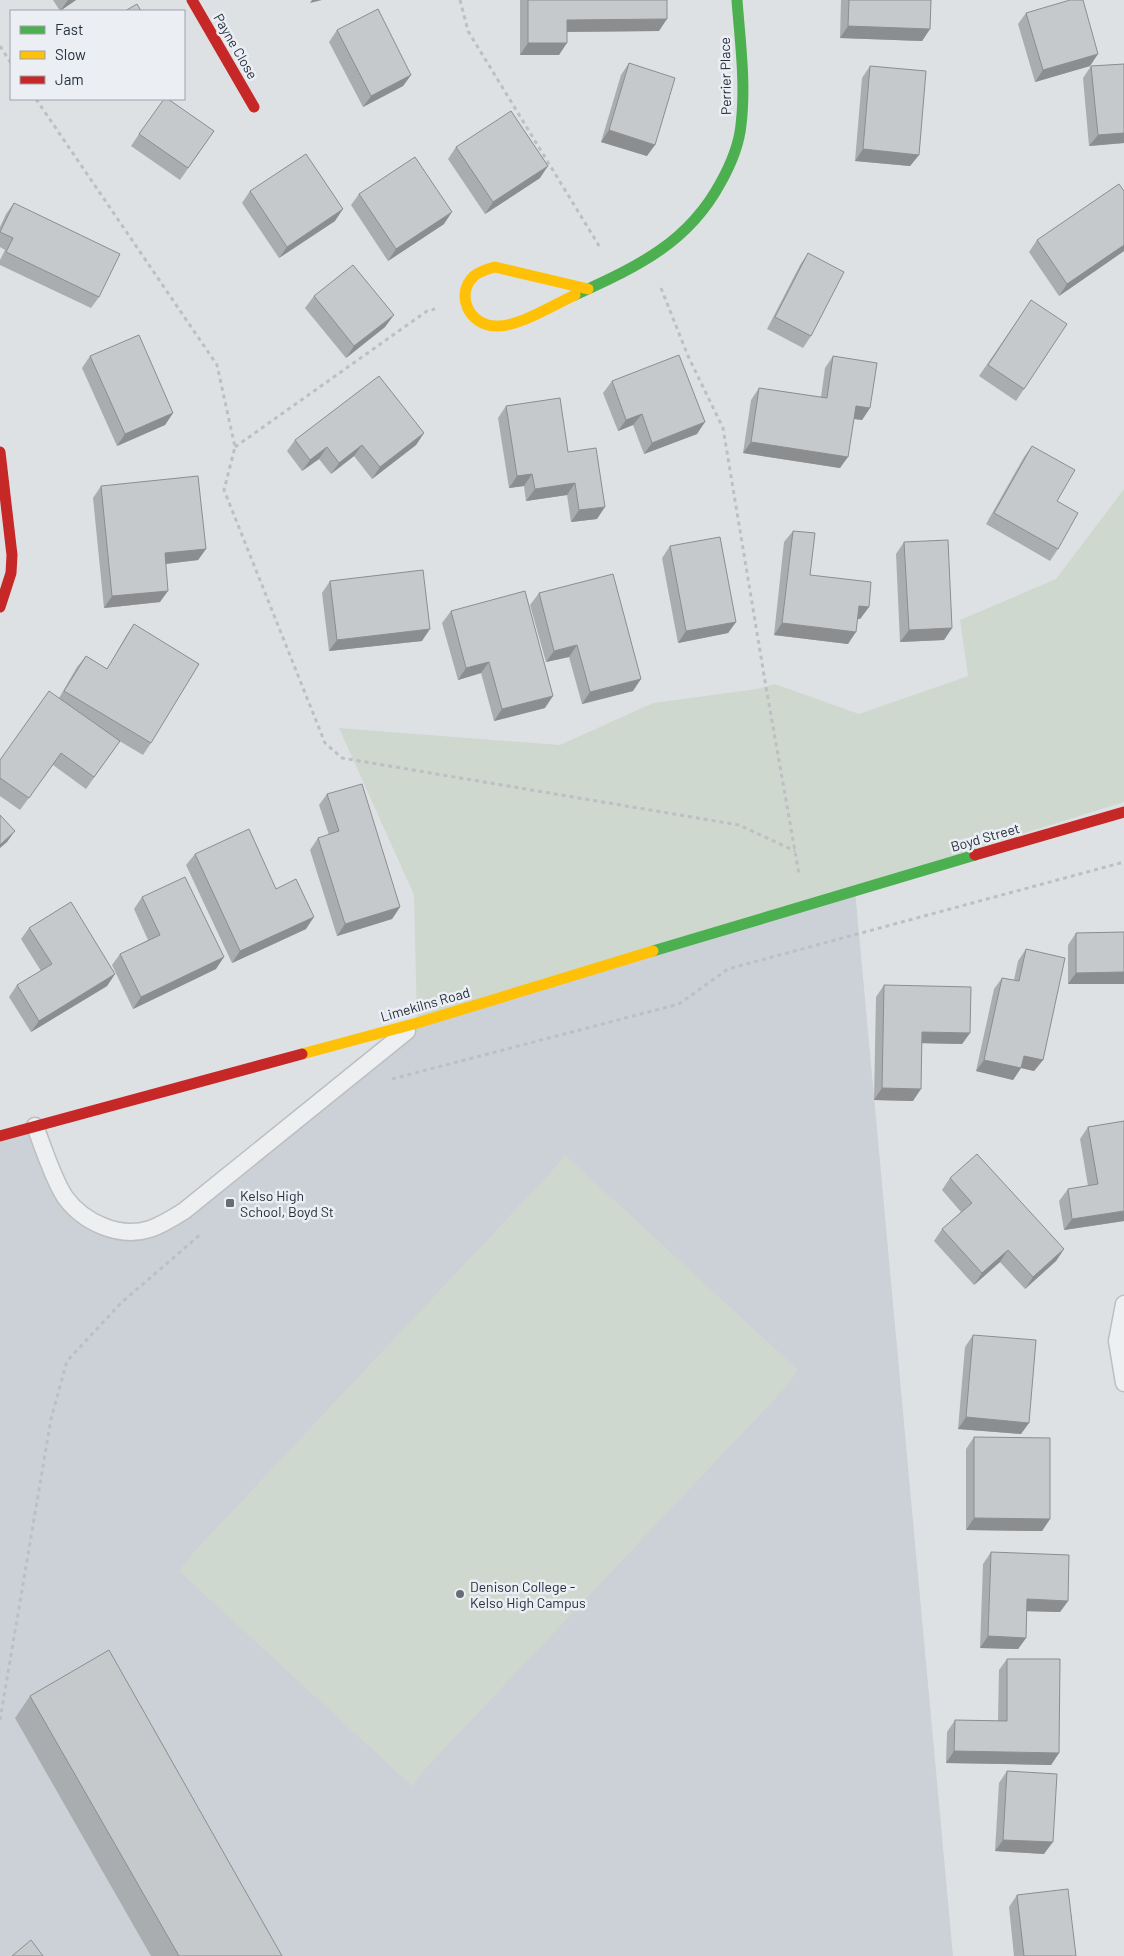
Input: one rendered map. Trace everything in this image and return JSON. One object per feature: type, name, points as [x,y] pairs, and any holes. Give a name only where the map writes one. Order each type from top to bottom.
[{"type":"main road","name":"Payne Close","points":[[192,0],[254,108]]},
{"type":"main road","name":"Perrier Place","points":[[465,300],[469,312],[476,320],[488,326],[513,324],[650,258],[672,243],[695,220],[717,192],[732,160],[741,127],[743,89],[737,0]]},
{"type":"main road","points":[[465,300],[468,282],[475,273],[484,268],[495,267],[588,289]]},
{"type":"main road","points":[[0,452],[12,555],[11,573],[0,607]]},
{"type":"main road","name":"Boyd Street","points":[[855,890],[1124,812]]},
{"type":"main road","name":"Limekilns Road","points":[[0,1136],[417,1023],[855,890]]},
{"type":"lane","points":[[35,1126],[64,1196],[76,1209],[91,1221],[108,1228],[128,1231],[148,1230],[167,1222],[184,1211],[417,1023]]},
{"type":"lane","points":[[1124,1304],[1117,1341],[1124,1383]]},
{"type":"path","points":[[460,0],[468,31],[617,275]]},
{"type":"path","points":[[0,46],[10,61]]},
{"type":"path","points":[[37,100],[217,365],[234,447],[224,490],[325,743],[342,758],[739,825],[795,851]]},
{"type":"path","points":[[650,258],[688,356],[723,428],[804,904]]},
{"type":"path","points":[[234,447],[427,311],[465,300]]},
{"type":"path","points":[[385,1080],[679,1004],[728,970],[1124,862]]},
{"type":"path","points":[[0,1720],[51,1420],[68,1361],[121,1304],[203,1232]]},
{"type":"shaded area","points":[[1124,489],[1124,802],[417,1023],[414,895],[339,728],[560,745],[653,703],[757,689],[775,684],[859,714],[968,676],[960,620],[1056,579]]},
{"type":"shaded area","name":"Denison College - Kelso High Campus","points":[[855,890],[953,1956],[0,1956],[0,1136],[35,1126],[57,1180],[91,1221],[148,1230],[417,1023]]},
{"type":"shaded area","points":[[565,1155],[798,1370],[784,1389],[425,1769],[412,1786],[179,1571],[193,1553]]},
{"type":"building","points":[[528,0],[667,0],[667,19],[567,20],[567,43],[528,43]]},
{"type":"building","points":[[849,0],[931,0],[930,29],[848,26]]},
{"type":"building","points":[[1070,0],[1083,0],[1098,54],[1043,70],[1026,13]]},
{"type":"building","points":[[137,4],[140,10],[127,10]]},
{"type":"building","points":[[378,9],[411,75],[371,96],[337,30]]},
{"type":"building","points":[[629,63],[675,78],[655,145],[609,130]]},
{"type":"building","points":[[1124,64],[1124,133],[1098,135],[1091,66]]},
{"type":"building","points":[[870,66],[926,71],[919,155],[863,149]]},
{"type":"building","points":[[163,100],[169,100],[214,131],[188,168],[139,134]]},
{"type":"building","points":[[511,111],[548,166],[493,202],[456,147]]},
{"type":"building","points":[[306,154],[343,209],[287,247],[250,191]]},
{"type":"building","points":[[415,157],[452,212],[396,249],[359,194]]},
{"type":"building","points":[[1119,184],[1124,191],[1124,245],[1067,284],[1037,240]]},
{"type":"building","points":[[14,203],[120,254],[99,297],[6,252],[13,238],[0,232]]},
{"type":"building","points":[[808,253],[844,272],[811,336],[775,317]]},
{"type":"building","points":[[353,265],[394,315],[354,346],[314,296]]},
{"type":"building","points":[[1031,300],[1067,324],[1024,389],[988,365]]},
{"type":"building","points":[[139,335],[173,413],[125,434],[90,356]]},
{"type":"building","points":[[679,355],[705,422],[652,443],[642,414],[626,420],[612,381]]},
{"type":"building","points":[[833,356],[877,363],[870,408],[856,406],[848,457],[751,442],[759,388],[827,398]]},
{"type":"building","points":[[379,376],[424,433],[380,467],[362,445],[339,463],[327,447],[310,460],[295,440]]},
{"type":"building","points":[[560,398],[568,452],[596,448],[605,507],[579,510],[575,483],[535,489],[532,474],[517,476],[506,406]]},
{"type":"building","points":[[1032,446],[1075,470],[1057,501],[1078,513],[1058,549],[994,513]]},
{"type":"building","points":[[198,476],[206,549],[165,553],[168,591],[112,596],[101,486]]},
{"type":"building","points":[[793,531],[815,533],[810,575],[871,582],[869,607],[859,606],[856,632],[782,623]]},
{"type":"building","points":[[720,537],[736,622],[686,631],[670,546]]},
{"type":"building","points":[[948,540],[952,628],[909,630],[904,542]]},
{"type":"building","points":[[423,570],[430,629],[337,640],[330,581]]},
{"type":"building","points":[[613,574],[641,679],[590,692],[577,645],[554,651],[539,593]]},
{"type":"building","points":[[525,591],[553,696],[502,709],[489,662],[466,668],[451,611]]},
{"type":"building","points":[[134,624],[199,664],[151,743],[64,691],[86,656],[107,669]]},
{"type":"building","points":[[49,691],[120,741],[94,777],[61,753],[29,798],[0,778],[0,760]]},
{"type":"building","points":[[362,784],[400,907],[345,924],[318,838],[339,831],[327,794]]},
{"type":"building","points":[[0,815],[15,831],[0,845]]},
{"type":"building","points":[[249,829],[276,889],[296,879],[314,917],[240,951],[195,854]]},
{"type":"building","points":[[185,877],[224,957],[141,997],[120,954],[160,935],[142,897]]},
{"type":"building","points":[[71,902],[115,974],[39,1021],[17,985],[52,964],[29,928]]},
{"type":"building","points":[[1124,932],[1124,972],[1076,973],[1076,933]]},
{"type":"building","points":[[1026,949],[1065,958],[1043,1060],[1024,1056],[1021,1068],[984,1060],[1002,978],[1019,981]]},
{"type":"building","points":[[884,985],[971,987],[970,1033],[922,1032],[921,1089],[882,1088]]},
{"type":"building","points":[[1124,1121],[1124,1211],[1072,1219],[1068,1189],[1098,1184],[1088,1127]]},
{"type":"building","points":[[977,1154],[1064,1249],[1033,1277],[1008,1250],[982,1273],[942,1229],[972,1203],[950,1178]]},
{"type":"building","points":[[973,1335],[1036,1340],[1029,1423],[966,1417]]},
{"type":"building","points":[[974,1437],[1050,1438],[1050,1519],[974,1518]]},
{"type":"building","points":[[991,1552],[1069,1555],[1068,1601],[1027,1599],[1026,1638],[988,1636]]},
{"type":"building","points":[[109,1650],[282,1956],[179,1956],[30,1696]]},
{"type":"building","points":[[1007,1659],[1060,1659],[1059,1753],[954,1751],[955,1720],[1007,1721]]},
{"type":"building","points":[[1007,1771],[1057,1774],[1053,1842],[1003,1840]]},
{"type":"building","points":[[1068,1889],[1076,1956],[1024,1956],[1017,1895]]},
{"type":"building","points":[[31,1940],[43,1956],[12,1956]]},
{"type":"traffic: fast","points":[[575,295],[639,263],[676,238],[708,204],[721,182],[731,161],[740,132],[743,94],[737,0]]},
{"type":"traffic: fast","points":[[653,951],[975,855]]},
{"type":"traffic: slow","points":[[575,295],[536,315],[515,323],[496,326],[487,325],[479,321],[472,315],[465,300],[465,292],[474,276],[484,270],[495,267],[588,289]]},
{"type":"traffic: slow","points":[[302,1054],[417,1023],[653,951]]},
{"type":"traffic: jam","points":[[192,0],[254,107]]},
{"type":"traffic: jam","points":[[0,452],[12,555],[11,573],[0,607]]},
{"type":"traffic: jam","points":[[975,855],[1124,812]]},
{"type":"traffic: jam","points":[[0,1136],[302,1054]]},
{"type":"place","name":"Kelso High School, Boyd St","points":[[230,1203]]},
{"type":"place","name":"Denison College - Kelso High Campus","points":[[460,1594]]}]
